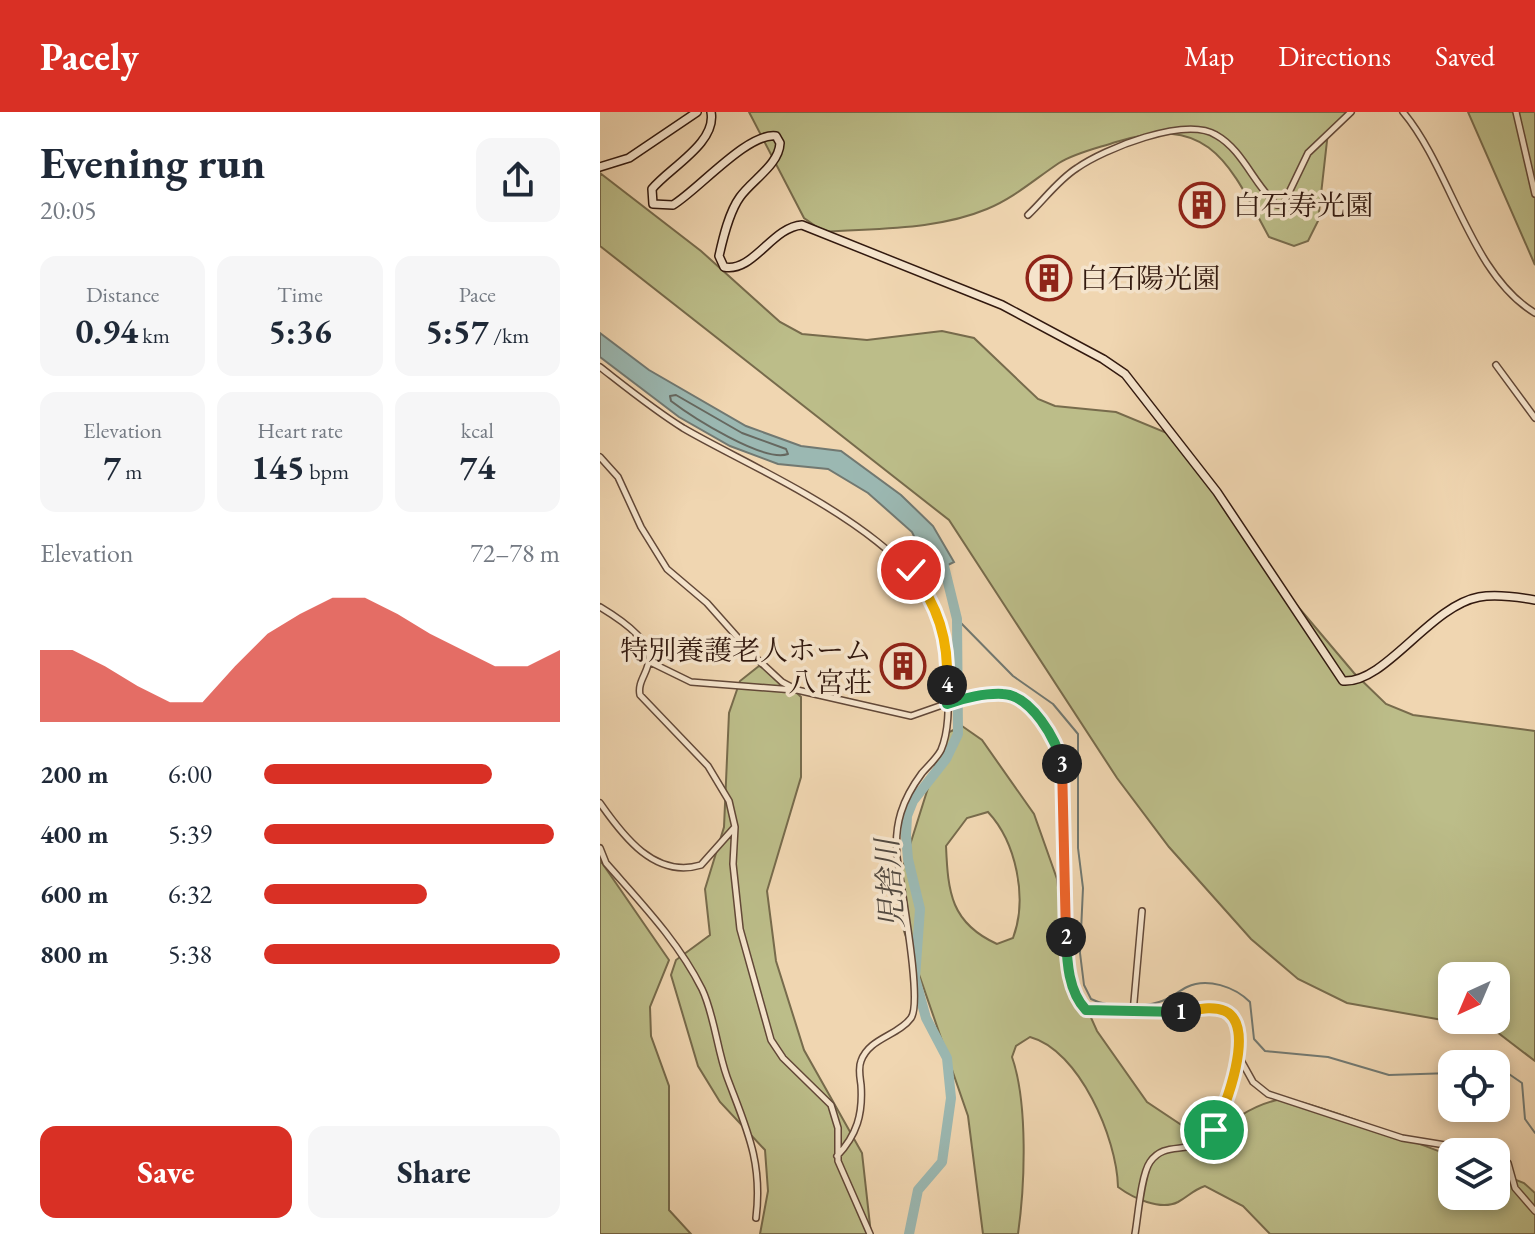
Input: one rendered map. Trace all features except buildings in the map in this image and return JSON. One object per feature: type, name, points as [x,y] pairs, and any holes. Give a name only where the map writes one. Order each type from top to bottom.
[{"type":"street","points":[[600,167],[637,153],[697,112]]},
{"type":"street","points":[[711,112],[710,127],[703,140],[652,189],[653,204],[673,205],[746,147],[768,135],[776,136],[780,143],[778,154],[739,198],[734,210],[719,256],[724,267],[738,267],[785,228],[802,225],[1002,305],[1111,364],[1141,391],[1183,444],[1303,616],[1343,681],[1368,677],[1430,624],[1474,598],[1535,600]]},
{"type":"street","points":[[1028,215],[1070,172],[1095,157],[1134,141],[1188,130],[1219,137],[1266,195],[1277,205],[1283,205],[1308,153],[1351,112]]},
{"type":"street","points":[[1403,112],[1420,133],[1485,256],[1509,293],[1535,313]]},
{"type":"street","points":[[1516,112],[1535,194]]},
{"type":"street","points":[[1496,365],[1535,418]]},
{"type":"street","points":[[600,367],[682,427],[827,508],[903,561],[938,613],[949,652],[949,703],[940,751],[903,801],[896,839],[909,928],[914,1008],[908,1021],[879,1040],[862,1059],[858,1126],[850,1142],[837,1156]]},
{"type":"street","points":[[600,457],[615,471],[647,539],[667,569],[713,609],[755,657],[782,682],[797,690]]},
{"type":"street","points":[[600,607],[642,643],[648,661],[639,684],[640,695],[719,781],[729,801],[735,827],[733,864],[740,929],[768,1030],[783,1058],[831,1105],[838,1128],[837,1156],[870,1234]]},
{"type":"street","points":[[648,661],[691,682],[797,690],[911,716],[949,703],[1005,694],[1017,698],[1043,724],[1060,754],[1065,789],[1062,845],[1070,977],[1077,998],[1086,1010],[1133,1013],[1204,1008],[1228,1012],[1236,1020],[1238,1054],[1223,1111],[1214,1130],[1199,1144],[1164,1150],[1149,1165],[1135,1234]]},
{"type":"street","points":[[600,806],[634,847],[674,867],[701,865],[735,827]]},
{"type":"street","points":[[600,848],[606,863],[677,946],[702,989],[722,1064],[744,1116],[758,1166],[760,1187],[756,1218]]},
{"type":"street","points":[[1133,1013],[1142,911]]},
{"type":"street","points":[[1238,1054],[1253,1082],[1268,1094],[1402,1138],[1438,1144]]},
{"type":"street","points":[[1510,1170],[1515,1188],[1535,1211]]},
{"type":"green space","points":[[749,112],[1348,112],[1328,132],[1318,221],[1308,241],[1294,246],[1269,237],[1242,188],[1213,151],[1195,140],[1174,134],[1148,135],[1072,156],[1006,199],[968,216],[907,227],[824,232],[804,218]]},
{"type":"green space","points":[[1468,112],[1535,112],[1535,265]]},
{"type":"green space","points":[[600,173],[701,251],[780,322],[802,334],[867,340],[942,331],[974,338],[1038,399],[1055,406],[1116,412],[1167,433],[1204,473],[1227,514],[1294,602],[1354,673],[1386,704],[1413,715],[1535,731],[1535,1061],[1500,1034],[1510,1034],[1510,962],[1438,962],[1438,1019],[1347,1003],[1298,979],[1251,939],[1169,847],[1117,778],[949,520],[600,246]]},
{"type":"green space","points":[[759,666],[784,680],[801,697],[801,777],[767,891],[776,961],[804,1050],[862,1153],[871,1234],[760,1234],[768,1191],[765,1150],[720,1102],[698,1066],[671,975],[676,960],[710,935],[705,889],[724,827],[729,713],[740,681]]},
{"type":"green space","points":[[962,726],[982,740],[1034,814],[1057,879],[1067,964],[1097,1031],[1147,1102],[1207,1142],[1242,1115],[1282,1099],[1337,1113],[1438,1151],[1438,1210],[1510,1210],[1510,1178],[1524,1183],[1535,1193],[1535,1234],[1270,1234],[1243,1206],[1205,1186],[1171,1204],[1155,1204],[1139,1199],[1118,1187],[1111,1145],[1103,1121],[1079,1077],[1048,1045],[1030,1037],[1016,1046],[1012,1057],[1021,1097],[1024,1144],[1018,1234],[983,1234],[968,1116],[904,931],[898,883],[945,734]],"holes":[[[988,812],[1006,839],[1017,871],[1019,906],[1013,938],[997,944],[970,926],[955,905],[948,878],[946,846],[967,818]]]},
{"type":"green space","points":[[600,860],[669,960],[650,1007],[651,1036],[669,1086],[669,1210],[691,1234],[600,1234]]},
{"type":"water","points":[[600,333],[649,370],[746,426],[801,446],[841,451],[901,495],[933,526],[954,562],[932,573],[912,532],[868,493],[828,469],[778,464],[730,446],[679,417],[600,357]]},
{"type":"waterway","name":"児捨川","points":[[909,1234],[918,1190],[942,1162],[951,1098],[947,1058],[926,1018],[915,978],[920,909],[906,836],[907,816],[913,801],[946,759],[958,734],[957,619],[941,554]]},
{"type":"waterway","points":[[957,619],[1013,676],[1053,704],[1078,734],[1078,848],[1083,888],[1080,953],[1084,985],[1091,999],[1116,1005],[1143,1005],[1163,1001],[1195,984],[1212,983],[1237,992],[1250,1002],[1254,1039],[1265,1051],[1328,1057],[1389,1075],[1438,1073]]},
{"type":"waterway","points":[[1510,1075],[1522,1083],[1525,1119],[1535,1133]]},
{"type":"place","name":"白石寿光園","points":[[1202,205]]},
{"type":"place","name":"白石陽光園","points":[[1049,278]]},
{"type":"place","name":"特別養護老人ホーム 八宮荘","points":[[903,666]]},
{"type":"route","points":[[911,570],[935,607],[949,652],[947,704],[1005,694],[1017,698],[1043,724],[1060,754],[1065,789],[1062,828],[1066,944],[1070,977],[1080,1002],[1092,1012],[1217,1009],[1228,1012],[1236,1020],[1238,1054],[1232,1083],[1214,1130]]}]
